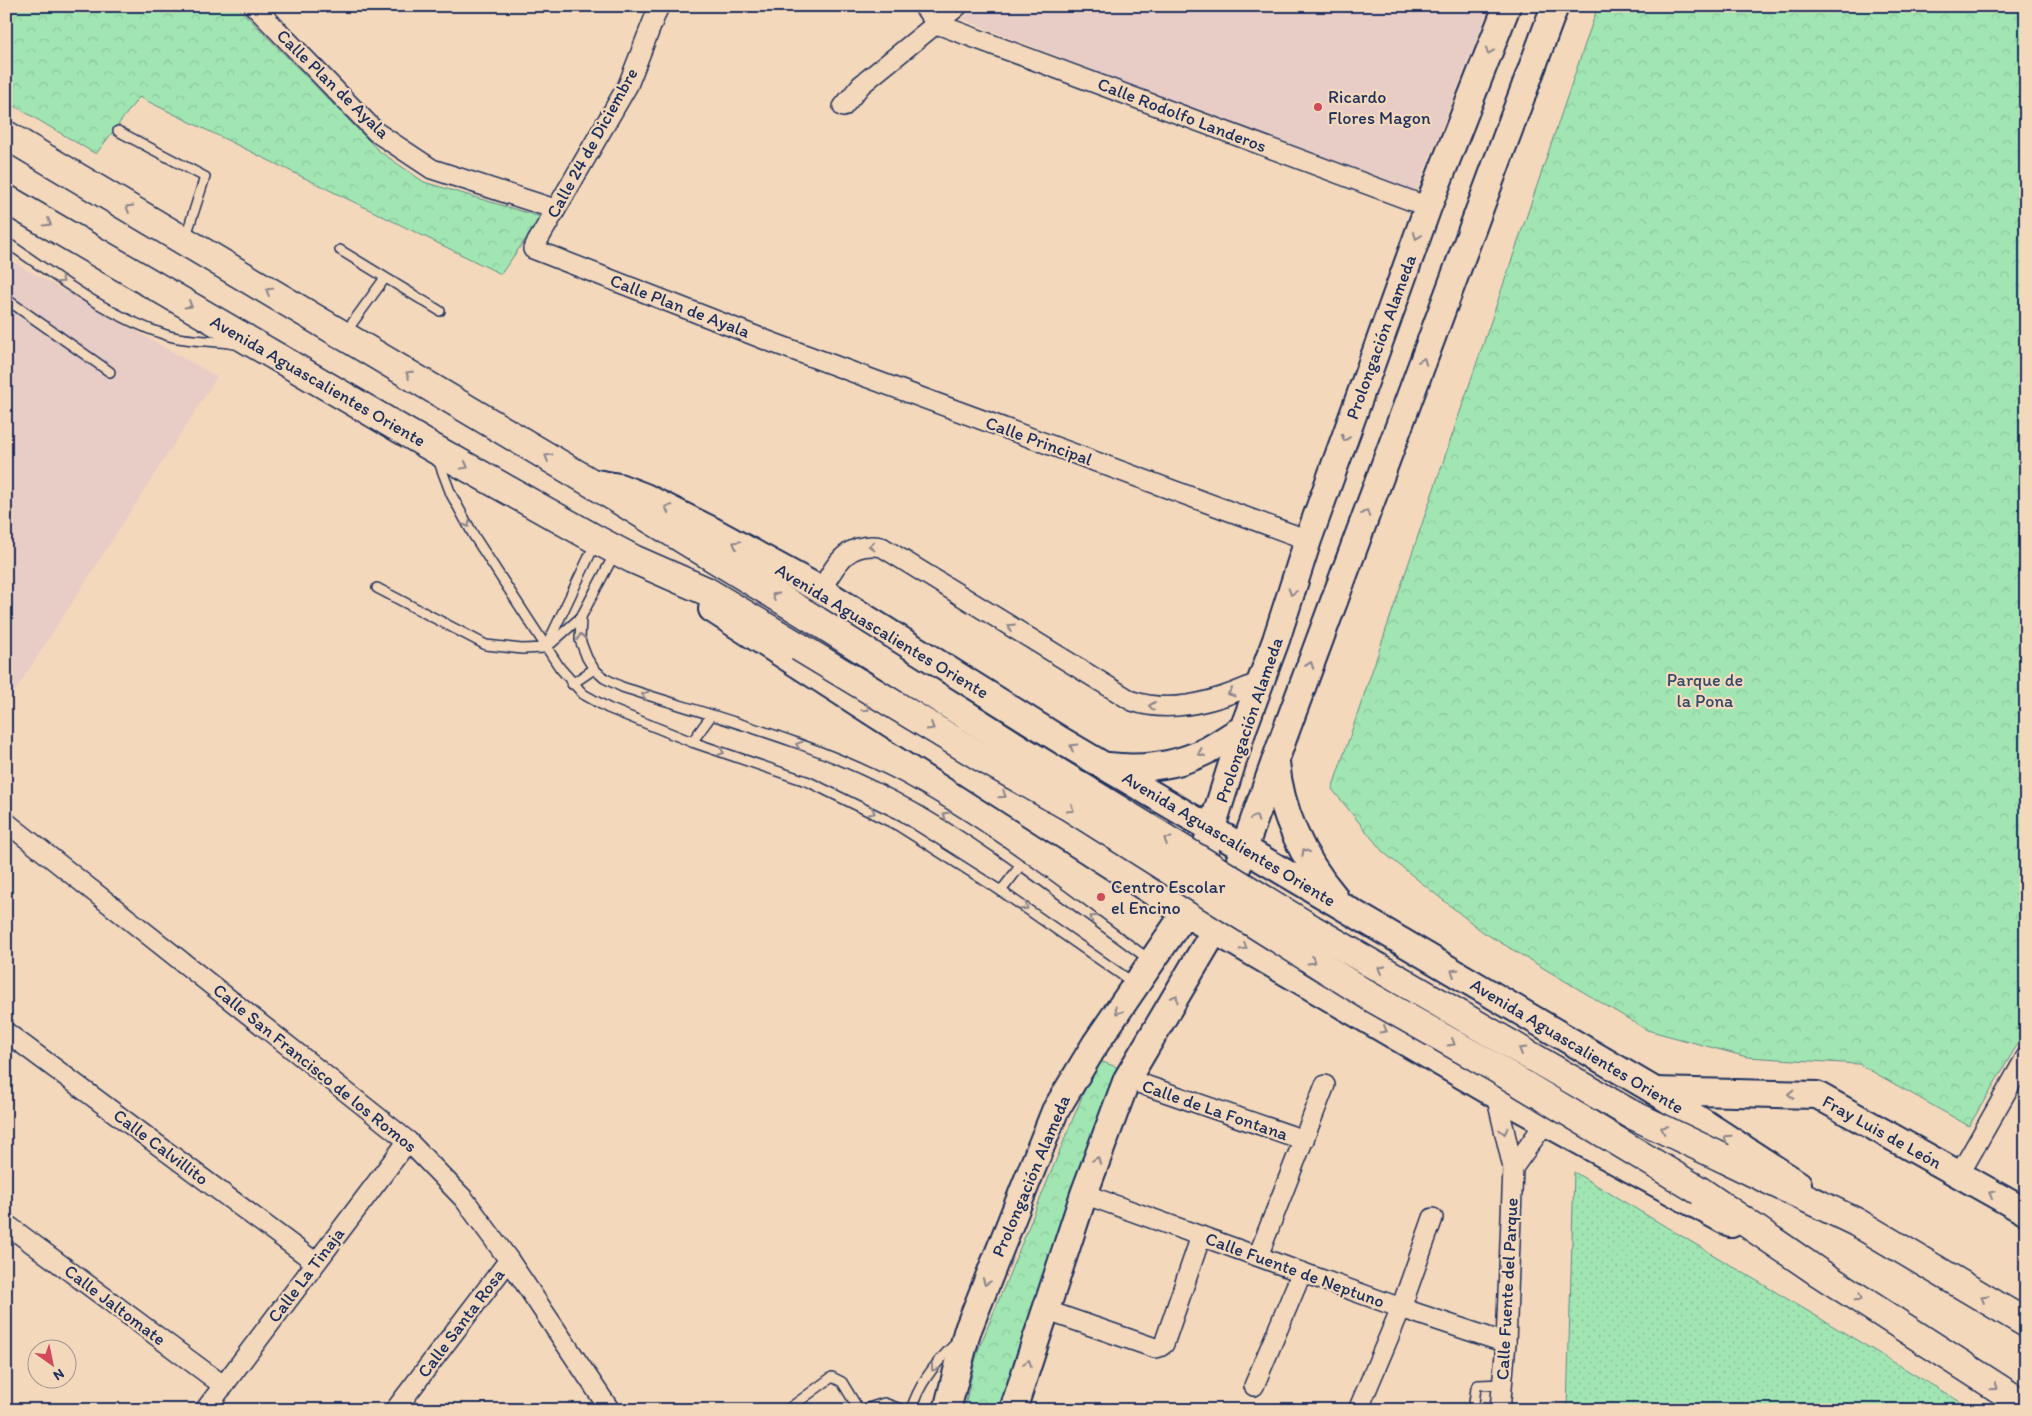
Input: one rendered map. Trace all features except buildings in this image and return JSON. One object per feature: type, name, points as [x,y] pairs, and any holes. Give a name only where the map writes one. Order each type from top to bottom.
[{"type":"main road","name":"Avenida Aguascalientes Oriente","points":[[6,135],[590,482],[1312,929],[1629,1113],[1856,1222],[2026,1323]]},
{"type":"main road","name":"Avenida Aguascalientes Oriente","points":[[6,198],[433,448],[615,550],[706,592],[981,757],[1068,806],[1369,996],[1502,1072],[1700,1191],[1818,1272],[2026,1406]]},
{"type":"street","name":"Calle Plan de Ayala","points":[[254,6],[376,132],[432,169],[555,209]]},
{"type":"street","name":"Calle 24 de Diciembre","points":[[533,249],[628,85],[659,6]]},
{"type":"street","points":[[923,6],[937,24]]},
{"type":"street","points":[[843,107],[861,85],[958,6]]},
{"type":"street","name":"Prolongación Alameda","points":[[946,1410],[967,1332],[1055,1111],[1096,1043],[1185,913],[1207,826],[1261,681],[1308,540],[1428,207],[1507,6]]},
{"type":"street","points":[[1013,1410],[1084,1194],[1127,1079],[1215,930],[1555,6]]},
{"type":"street","name":"Calle Rodolfo Landeros","points":[[937,24],[1428,207]]},
{"type":"street","name":"Calle Plan de Ayala","points":[[533,249],[770,342]]},
{"type":"street","name":"Calle Principal","points":[[770,342],[1308,540]]},
{"type":"street","name":"Avenida Aguascalientes Oriente","points":[[590,482],[619,487],[645,497],[712,530],[821,590],[1062,741],[1654,1091],[1856,1222]]},
{"type":"street","points":[[821,590],[834,568],[846,554],[863,546],[882,547],[1132,701],[1157,707],[1172,707],[1200,702],[1261,681]]},
{"type":"street","name":"Avenida Aguascalientes Oriente","points":[[615,550],[1149,888],[1185,913],[1545,1123],[1818,1272]]},
{"type":"street","points":[[1106,766],[1139,768],[1173,763],[1205,752],[1243,729]]},
{"type":"street","points":[[1276,760],[1281,791],[1293,828],[1312,866],[1334,901],[1310,903],[1282,925],[1278,953],[1283,971]]},
{"type":"street","name":"Calle San Francisco de los Romos","points":[[6,822],[408,1141],[464,1199],[509,1260],[610,1410]]},
{"type":"street","points":[[1149,888],[1172,882],[1191,865],[1207,826]]},
{"type":"street","name":"Calle Calvillito","points":[[6,1032],[315,1262]]},
{"type":"street","points":[[2026,1057],[1959,1175],[2026,1212]]},
{"type":"street","name":"Calle de La Fontana","points":[[1127,1079],[1304,1140]]},
{"type":"street","points":[[1258,1256],[1325,1085]]},
{"type":"street","name":"Fray Luis de León","points":[[1654,1091],[1816,1095],[1959,1175]]},
{"type":"street","name":"Calle Fuente del Parque","points":[[1496,1095],[1513,1168],[1506,1343],[1500,1410]]},
{"type":"street","points":[[1513,1168],[1545,1123]]},
{"type":"street","name":"Calle La Tinaja","points":[[205,1410],[408,1141]]},
{"type":"street","name":"Calle Fuente de Neptuno","points":[[1084,1194],[1401,1308],[1506,1343]]},
{"type":"street","points":[[1358,1410],[1401,1308],[1433,1218]]},
{"type":"street","name":"Calle Jaltomate","points":[[6,1224],[224,1386]]},
{"type":"street","points":[[1046,1310],[1155,1348],[1160,1347],[1164,1344],[1201,1236]]},
{"type":"street","name":"Calle Santa Rosa","points":[[395,1410],[509,1260]]},
{"type":"street","points":[[1254,1386],[1302,1272]]},
{"type":"lane","points":[[118,131],[205,177],[185,241]]},
{"type":"lane","points":[[6,242],[70,286],[125,319],[168,336],[263,349]]},
{"type":"lane","points":[[340,250],[440,311]]},
{"type":"lane","points":[[343,336],[385,278]]},
{"type":"lane","points":[[6,299],[110,372]]},
{"type":"lane","points":[[433,448],[451,494],[474,536],[546,648],[572,684],[595,702],[692,742],[809,782],[897,825],[1001,891],[1136,984]]},
{"type":"lane","points":[[546,648],[615,550]]},
{"type":"lane","points":[[377,588],[486,645],[522,650],[546,648],[580,616],[615,550]]},
{"type":"lane","points":[[580,616],[580,640],[587,658],[594,669],[604,678],[622,687],[829,754],[899,788],[946,814],[1021,865],[1152,961]]},
{"type":"lane","points":[[572,684],[594,669]]},
{"type":"lane","points":[[692,742],[711,716]]},
{"type":"lane","points":[[1001,891],[1021,865]]},
{"type":"lane","points":[[911,1410],[922,1384],[943,1355],[967,1332]]},
{"type":"lane","points":[[787,1410],[832,1377],[842,1382],[860,1410],[884,1403],[903,1410]]},
{"type":"lane","points":[[1473,1410],[1478,1385],[1503,1384]]},
{"type":"shaded area","name":"Ricardo Flores Magon","points":[[978,6],[1490,6],[1414,196],[962,19]]},
{"type":"shaded area","points":[[6,258],[217,377],[6,705]]},
{"type":"green space","points":[[6,6],[237,6],[379,151],[424,182],[541,217],[501,274],[139,97],[96,154],[6,101]]},
{"type":"green space","name":"Parque de la Pona","points":[[1598,6],[2026,6],[2026,1030],[1969,1126],[1859,1064],[1747,1057],[1647,1030],[1483,932],[1383,852],[1332,789]]},
{"type":"green space","points":[[1097,1060],[1125,1070],[1001,1410],[964,1410],[977,1353]]},
{"type":"green space","points":[[1574,1172],[1974,1410],[1567,1410]]},
{"type":"place","name":"Ricardo Flores Magon","points":[[1318,107]]},
{"type":"place","name":"Centro Escolar el Encino","points":[[1101,897]]}]
